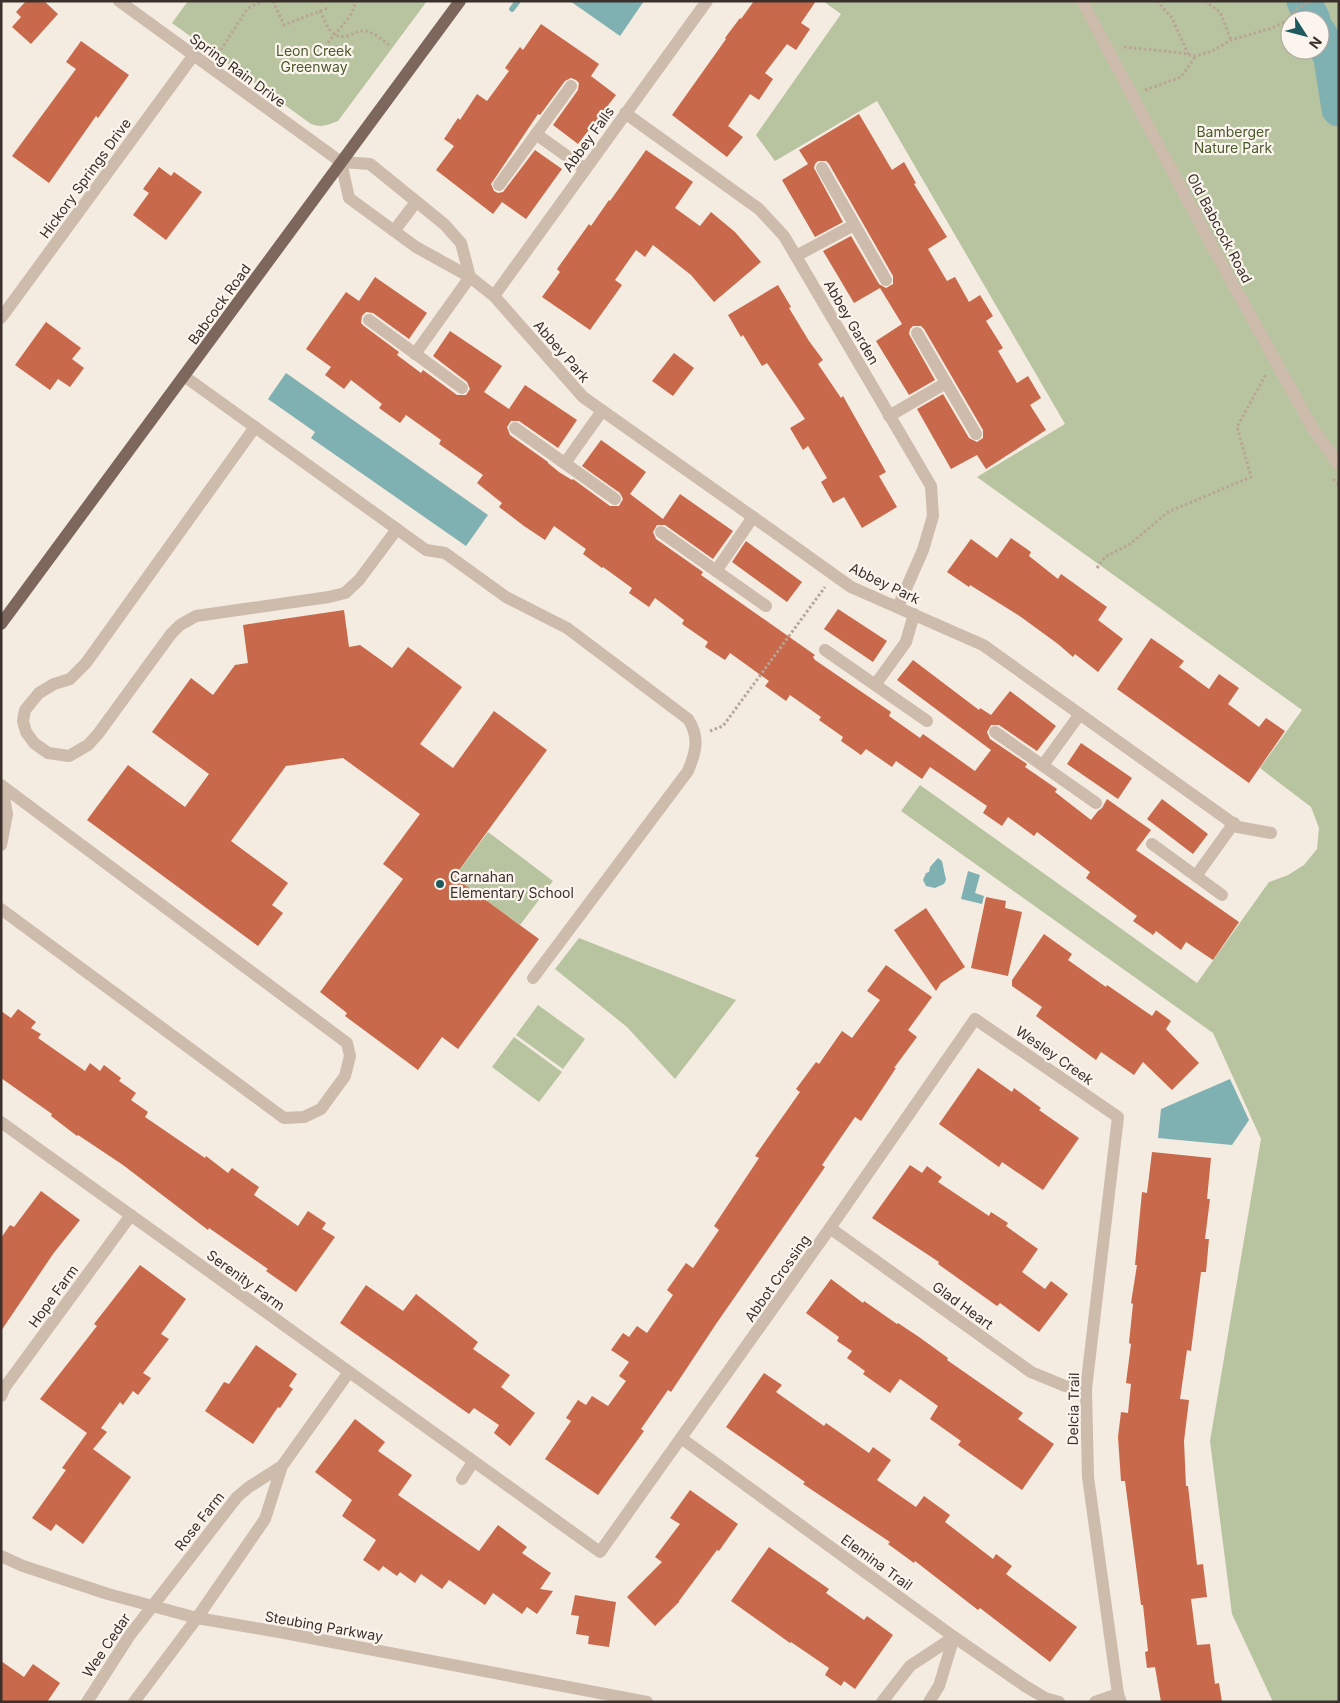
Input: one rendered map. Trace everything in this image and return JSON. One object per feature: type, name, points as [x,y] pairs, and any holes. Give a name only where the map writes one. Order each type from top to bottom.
[{"type":"main road","name":"Babcock Road","points":[[1,624],[460,1]]},
{"type":"street","name":"Spring Rain Drive","points":[[120,1],[341,162]]},
{"type":"street","name":"Abbey Falls","points":[[494,296],[707,1]]},
{"type":"street","name":"Old Babcock Road","points":[[1082,1],[1213,248],[1307,419],[1339,465]]},
{"type":"street","name":"Hickory Springs Drive","points":[[1,318],[193,56]]},
{"type":"street","points":[[499,185],[571,86]]},
{"type":"street","name":"Abbey Garden","points":[[625,113],[759,209],[784,236],[931,486],[933,516],[923,550],[898,607]]},
{"type":"street","points":[[536,134],[585,168]]},
{"type":"street","points":[[341,162],[370,164],[444,224],[461,243],[470,277],[415,354]]},
{"type":"street","name":"Abbey Park","points":[[341,162],[349,198],[416,246],[470,277],[494,296],[582,397],[851,587],[983,645],[1238,826],[1271,832]]},
{"type":"street","points":[[822,168],[886,280]]},
{"type":"street","points":[[394,231],[416,202]]},
{"type":"street","points":[[796,256],[854,225]]},
{"type":"street","points":[[369,320],[462,388]]},
{"type":"street","points":[[917,334],[976,434]]},
{"type":"street","points":[[184,376],[426,550],[445,553],[506,597],[567,628],[688,719],[694,728],[697,740],[694,756],[688,771],[533,978]]},
{"type":"street","points":[[890,416],[946,383]]},
{"type":"street","points":[[565,463],[602,410]]},
{"type":"street","points":[[255,427],[86,663],[70,679],[54,684],[39,693],[25,710],[23,721],[26,732],[34,743],[48,753],[69,756],[88,745],[171,634],[180,625],[196,616],[329,597],[345,593],[359,580],[397,529]]},
{"type":"street","points":[[515,428],[615,499]]},
{"type":"street","points":[[716,571],[753,517]]},
{"type":"street","points":[[662,532],[766,606]]},
{"type":"street","points":[[875,685],[906,642],[914,614]]},
{"type":"street","points":[[825,650],[927,721]]},
{"type":"street","points":[[1043,765],[1080,714]]},
{"type":"street","points":[[995,732],[1096,803]]},
{"type":"street","points":[[1,845],[7,814],[2,785]]},
{"type":"street","points":[[1,910],[284,1118],[304,1117],[321,1109],[345,1076],[350,1056],[346,1043],[2,785]]},
{"type":"street","points":[[1196,876],[1234,823]]},
{"type":"street","points":[[1152,844],[1222,895]]},
{"type":"street","name":"Wesley Creek","points":[[976,1019],[1118,1117]]},
{"type":"street","name":"Abbot Crossing","points":[[600,1552],[976,1019]]},
{"type":"street","name":"Delcia Trail","points":[[1118,1117],[1086,1389],[1088,1477],[1120,1698]]},
{"type":"street","name":"Serenity Farm","points":[[1,1122],[600,1552]]},
{"type":"street","name":"Hope Farm","points":[[1,1396],[5,1387],[131,1215]]},
{"type":"street","name":"Glad Heart","points":[[830,1228],[1031,1372],[1065,1386],[1086,1389]]},
{"type":"street","name":"Rose Farm","points":[[197,1618],[265,1519],[282,1466],[349,1372]]},
{"type":"street","name":"Elemina Trail","points":[[681,1438],[954,1637],[1025,1686],[1045,1698],[1059,1702]]},
{"type":"street","points":[[462,1479],[474,1462]]},
{"type":"street","name":"Rose Farm","points":[[152,1606],[237,1497],[282,1466]]},
{"type":"street","name":"Steubing Parkway","points":[[1,1556],[23,1566],[197,1618],[647,1702]]},
{"type":"street","name":"Wee Cedar","points":[[87,1702],[130,1635],[152,1606]]},
{"type":"street","points":[[134,1702],[197,1618]]},
{"type":"street","points":[[882,1702],[910,1666],[954,1637]]},
{"type":"street","points":[[929,1702],[939,1686],[954,1637]]},
{"type":"street","points":[[1095,1702],[1120,1698]]},
{"type":"path","points":[[218,54],[246,11],[263,1]]},
{"type":"path","points":[[273,1],[284,25],[327,8]]},
{"type":"path","points":[[328,43],[349,16],[356,5],[355,1]]},
{"type":"path","points":[[1158,1],[1172,18],[1188,54]]},
{"type":"path","points":[[1205,1],[1220,12],[1231,40]]},
{"type":"path","points":[[1116,47],[1196,56],[1212,51],[1231,40],[1272,28],[1288,20],[1297,9],[1306,3],[1313,1]]},
{"type":"path","points":[[320,11],[329,30],[334,34],[343,37],[357,31],[365,31],[372,33],[389,45]]},
{"type":"path","points":[[1140,91],[1181,76],[1196,56]]},
{"type":"path","points":[[1096,568],[1105,558],[1130,544],[1168,512],[1251,477],[1237,426],[1267,372]]},
{"type":"path","points":[[709,731],[723,726],[834,575]]},
{"type":"green space","name":"Leon Creek Greenway","points":[[188,1],[427,1],[338,121],[321,126],[311,124],[172,23]]},
{"type":"green space","name":"Bamberger Nature Park","points":[[823,1],[1339,1],[1339,1702],[1273,1702],[1232,1614],[1210,1441],[1261,1139],[1213,1033],[901,811],[920,785],[1197,983],[1269,882],[1288,875],[1304,865],[1317,849],[1319,828],[1311,807],[1260,768],[1302,710],[977,477],[1065,424],[877,101],[775,161],[756,135],[841,14]]},
{"type":"green space","points":[[488,832],[553,881],[520,925],[454,877]]},
{"type":"green space","points":[[579,938],[736,1000],[675,1079],[627,1027],[555,969]]},
{"type":"green space","points":[[538,1005],[585,1039],[563,1069],[516,1035]]},
{"type":"green space","points":[[514,1037],[562,1072],[539,1102],[492,1067]]},
{"type":"water","points":[[570,1],[644,1],[620,36]]},
{"type":"water","points":[[286,373],[488,515],[466,546],[311,438],[315,432],[268,399]]},
{"type":"water","points":[[938,858],[942,861],[946,880],[944,884],[935,888],[926,886],[923,880],[926,873],[929,872],[930,867]]},
{"type":"water","points":[[968,871],[980,875],[975,893],[984,896],[982,904],[961,899]]},
{"type":"water","points":[[1230,1079],[1249,1120],[1232,1145],[1158,1138],[1161,1109]]},
{"type":"building","points":[[26,1],[44,1],[58,14],[31,44],[12,27],[21,17],[16,12]]},
{"type":"building","points":[[754,1],[816,1],[801,23],[810,29],[796,50],[787,44],[765,73],[773,79],[759,100],[750,94],[728,126],[743,137],[727,157],[672,115],[725,38]]},
{"type":"building","points":[[541,24],[599,64],[591,76],[616,95],[578,144],[553,125],[578,90],[579,83],[576,80],[571,78],[565,81],[540,115],[538,114],[491,184],[494,191],[498,193],[503,192],[535,150],[562,169],[526,219],[502,202],[493,214],[436,170],[454,146],[444,139],[458,118],[460,120],[477,94],[487,101],[509,71],[505,68],[520,47],[523,50]]},
{"type":"building","points":[[81,41],[129,75],[98,118],[96,116],[49,183],[12,156],[76,69],[66,62]]},
{"type":"building","points":[[859,114],[892,170],[904,162],[916,183],[914,184],[947,237],[928,249],[947,281],[955,277],[969,302],[980,295],[993,316],[986,321],[1003,348],[998,351],[1017,383],[1028,376],[1041,398],[1030,405],[1046,430],[986,469],[977,455],[951,469],[917,409],[943,394],[969,438],[977,442],[983,438],[983,430],[924,329],[921,326],[913,326],[909,334],[935,380],[909,395],[876,341],[902,324],[880,288],[854,303],[823,251],[851,236],[879,284],[886,288],[893,284],[893,276],[829,164],[826,161],[818,161],[814,168],[843,222],[815,237],[782,180],[808,164],[799,150]]},
{"type":"building","points":[[646,150],[693,182],[675,208],[700,226],[711,212],[735,232],[761,262],[714,302],[691,275],[653,245],[645,257],[636,250],[615,280],[622,285],[590,330],[542,297],[560,272],[557,269],[589,224],[591,226],[610,201]]},
{"type":"building","points":[[159,167],[171,176],[174,172],[202,192],[166,240],[133,215],[149,193],[143,189]]},
{"type":"building","points":[[375,277],[427,313],[409,339],[373,313],[366,312],[362,316],[361,323],[399,352],[397,355],[421,373],[423,370],[457,395],[466,395],[470,389],[467,382],[433,356],[450,331],[502,366],[484,392],[509,409],[525,385],[577,420],[558,448],[519,421],[511,421],[507,427],[510,435],[559,472],[573,479],[610,506],[619,506],[623,499],[620,493],[582,466],[601,440],[646,472],[630,494],[663,519],[680,494],[733,531],[713,559],[665,525],[657,525],[653,532],[656,539],[703,572],[701,575],[815,655],[813,657],[815,660],[891,712],[889,716],[920,738],[923,734],[975,771],[991,750],[897,680],[913,660],[979,710],[980,708],[991,715],[1010,691],[1056,726],[1037,751],[999,725],[991,725],[987,732],[990,739],[1027,764],[1025,767],[1057,789],[1055,792],[1091,820],[1107,799],[1151,830],[1136,850],[1239,922],[1213,960],[1186,942],[1181,950],[1156,931],[1153,935],[1133,921],[1137,916],[1086,878],[1090,872],[1037,832],[1034,836],[1008,817],[1002,826],[983,813],[987,806],[930,767],[922,779],[896,761],[892,767],[866,749],[861,755],[841,741],[843,737],[819,720],[821,717],[790,695],[786,701],[765,686],[769,681],[730,653],[725,660],[705,647],[708,642],[682,624],[684,620],[655,598],[649,607],[629,593],[632,588],[583,554],[586,549],[554,526],[545,540],[524,526],[499,507],[502,503],[477,483],[483,475],[439,444],[441,440],[406,415],[400,423],[379,408],[382,404],[351,380],[344,389],[325,375],[331,367],[306,349],[346,292],[359,301]]},
{"type":"building","points":[[778,285],[791,307],[789,308],[823,360],[818,364],[841,398],[843,396],[886,472],[879,476],[897,507],[862,528],[844,497],[833,503],[821,482],[827,478],[808,446],[803,450],[790,428],[805,419],[767,363],[762,366],[728,315]]},
{"type":"building","points":[[46,322],[81,348],[72,359],[84,368],[70,387],[58,379],[50,390],[15,365]]},
{"type":"building","points":[[674,353],[694,368],[673,396],[652,381]]},
{"type":"building","points":[[1011,538],[1031,552],[1029,556],[1058,579],[1061,574],[1107,607],[1098,620],[1123,639],[1098,672],[1075,654],[1073,657],[1021,617],[947,572],[971,539],[997,558]]},
{"type":"building","points":[[746,541],[802,582],[787,602],[732,562]]},
{"type":"building","points":[[838,609],[887,641],[873,662],[824,629]]},
{"type":"building","points":[[344,610],[349,647],[360,645],[392,668],[408,647],[462,687],[420,744],[453,768],[494,711],[547,750],[454,877],[539,939],[458,1049],[442,1037],[418,1070],[345,1016],[347,1013],[320,992],[403,879],[383,864],[420,814],[343,758],[286,766],[231,841],[288,883],[272,905],[283,913],[258,946],[87,820],[128,765],[185,807],[209,774],[152,732],[191,678],[213,695],[235,665],[248,663],[243,625]]},
{"type":"building","points":[[1151,638],[1184,661],[1179,667],[1209,689],[1219,674],[1239,688],[1228,704],[1259,727],[1266,718],[1285,731],[1249,783],[1117,689]]},
{"type":"building","points":[[1081,743],[1132,778],[1118,799],[1067,764]]},
{"type":"building","points":[[1162,799],[1208,834],[1193,854],[1147,819]]},
{"type":"building","points":[[986,897],[1006,901],[1005,908],[1022,912],[1008,976],[971,968]]},
{"type":"building","points":[[926,908],[965,967],[941,983],[936,991],[894,930]]},
{"type":"building","points":[[1044,934],[1072,954],[1068,960],[1106,987],[1107,985],[1152,1016],[1156,1010],[1171,1021],[1166,1029],[1199,1063],[1172,1090],[1143,1062],[1134,1075],[1101,1052],[1096,1060],[1036,1016],[1042,1007],[1012,986],[1012,980]]},
{"type":"building","points":[[886,965],[932,997],[908,1030],[917,1037],[894,1068],[896,1068],[861,1121],[855,1117],[822,1165],[825,1167],[671,1392],[668,1390],[641,1429],[644,1431],[598,1495],[545,1459],[571,1421],[566,1418],[578,1400],[586,1405],[592,1396],[608,1406],[626,1381],[619,1376],[629,1362],[611,1350],[623,1333],[629,1337],[637,1326],[647,1333],[673,1295],[667,1290],[686,1263],[693,1268],[719,1230],[714,1226],[759,1158],[755,1156],[800,1092],[796,1089],[816,1062],[819,1064],[842,1031],[852,1038],[880,1000],[867,991]]},
{"type":"building","points":[[18,1009],[36,1022],[31,1028],[41,1034],[38,1038],[85,1071],[90,1063],[100,1071],[104,1065],[121,1078],[119,1081],[136,1093],[131,1100],[148,1112],[145,1117],[205,1158],[206,1156],[228,1173],[232,1168],[259,1187],[254,1195],[298,1226],[308,1211],[326,1223],[322,1229],[335,1237],[296,1292],[266,1271],[268,1269],[209,1228],[208,1230],[123,1165],[77,1136],[51,1116],[52,1114],[1,1078],[1,1011],[11,1018]]},
{"type":"building","points":[[978,1068],[1012,1092],[1014,1088],[1041,1108],[1039,1110],[1079,1138],[1043,1190],[1002,1162],[999,1167],[939,1124]]},
{"type":"building","points":[[1152,1152],[1211,1158],[1207,1199],[1210,1199],[1205,1239],[1209,1239],[1206,1272],[1201,1272],[1191,1351],[1187,1350],[1180,1399],[1189,1400],[1184,1441],[1186,1486],[1188,1486],[1197,1565],[1203,1564],[1207,1597],[1191,1599],[1197,1645],[1210,1644],[1215,1684],[1219,1683],[1222,1702],[1161,1702],[1155,1667],[1147,1668],[1145,1652],[1148,1651],[1143,1605],[1141,1605],[1125,1481],[1121,1481],[1118,1437],[1121,1412],[1128,1413],[1131,1384],[1126,1383],[1131,1344],[1129,1343],[1133,1304],[1131,1303],[1137,1265],[1135,1265],[1142,1192],[1147,1193]]},
{"type":"building","points":[[910,1165],[922,1173],[927,1166],[942,1177],[938,1182],[989,1216],[991,1212],[1008,1223],[1006,1226],[1038,1249],[1022,1272],[1045,1289],[1051,1281],[1068,1294],[1039,1332],[1000,1303],[997,1306],[938,1264],[939,1262],[872,1218]]},
{"type":"building","points":[[41,1191],[80,1220],[53,1254],[1,1331],[1,1238],[10,1225],[14,1227]]},
{"type":"building","points":[[140,1265],[186,1299],[161,1334],[169,1339],[143,1373],[151,1378],[138,1395],[133,1391],[123,1405],[120,1402],[101,1428],[107,1432],[93,1449],[131,1477],[83,1544],[56,1524],[51,1531],[32,1518],[66,1470],[62,1468],[87,1433],[40,1399],[97,1326],[94,1324]]},
{"type":"building","points":[[831,1279],[863,1303],[864,1301],[919,1337],[948,1358],[947,1360],[1023,1413],[1018,1419],[1054,1444],[1022,1490],[958,1445],[961,1441],[930,1419],[938,1406],[900,1379],[890,1393],[863,1374],[865,1371],[847,1358],[852,1351],[837,1341],[839,1337],[806,1313]]},
{"type":"building","points":[[366,1285],[403,1311],[416,1294],[478,1342],[473,1349],[510,1375],[501,1387],[535,1413],[510,1446],[494,1433],[499,1425],[474,1408],[469,1414],[340,1323]]},
{"type":"building","points":[[256,1345],[297,1374],[289,1386],[293,1389],[280,1408],[278,1407],[253,1444],[205,1411],[224,1382],[229,1384]]},
{"type":"building","points":[[764,1373],[782,1385],[776,1392],[824,1426],[826,1423],[869,1453],[873,1447],[891,1460],[877,1480],[916,1507],[924,1496],[950,1515],[945,1522],[993,1559],[996,1554],[1012,1566],[1006,1574],[1077,1627],[1050,1662],[980,1608],[978,1610],[915,1561],[914,1563],[888,1544],[890,1542],[803,1484],[805,1482],[726,1427]]},
{"type":"building","points":[[355,1419],[385,1442],[378,1451],[412,1475],[398,1495],[479,1551],[498,1525],[527,1547],[522,1553],[551,1573],[540,1589],[553,1591],[537,1614],[527,1607],[522,1614],[493,1593],[485,1605],[449,1580],[442,1589],[421,1574],[415,1583],[400,1572],[397,1576],[383,1566],[379,1571],[363,1560],[376,1540],[342,1516],[352,1500],[315,1472]]},
{"type":"building","points":[[690,1490],[738,1524],[679,1602],[655,1626],[627,1597],[662,1562],[655,1557],[680,1524],[670,1518]]},
{"type":"building","points":[[769,1547],[829,1589],[826,1593],[864,1620],[867,1616],[893,1635],[855,1689],[844,1681],[841,1686],[825,1675],[829,1668],[731,1601]]},
{"type":"building","points":[[575,1595],[616,1602],[609,1647],[588,1644],[589,1636],[576,1634],[579,1616],[571,1615]]},
{"type":"building","points":[[1,1661],[24,1677],[33,1664],[60,1683],[47,1702],[1,1702]]},
{"type":"waterway","points":[[512,9],[518,1]]},
{"type":"waterway","points":[[1304,1],[1308,10]]},
{"type":"waterway","points":[[1330,56],[1339,109]]},
{"type":"place","name":"Carnahan Elementary School","points":[[440,884]]}]
